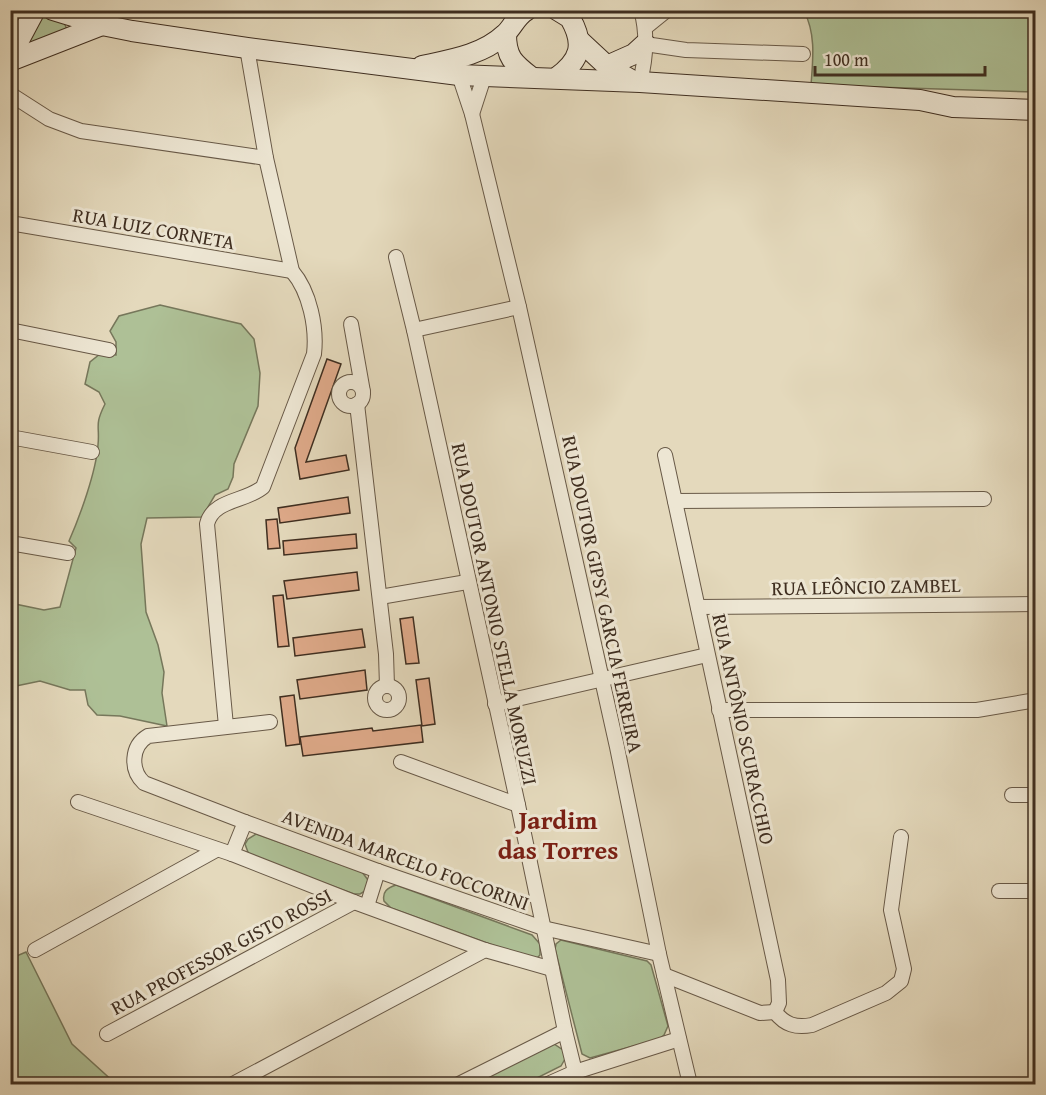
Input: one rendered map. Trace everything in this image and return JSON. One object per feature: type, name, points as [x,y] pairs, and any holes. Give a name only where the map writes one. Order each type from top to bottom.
[{"type":"main road","points":[[10,59],[35,10]]},
{"type":"main road","points":[[53,10],[102,25],[248,48],[459,75],[637,82],[920,100],[953,107],[1035,110]]},
{"type":"main road","points":[[525,11],[511,25],[506,34],[506,47],[514,64],[531,77]]},
{"type":"main road","points":[[566,13],[579,40],[607,66],[637,82]]},
{"type":"main road","points":[[10,59],[102,25]]},
{"type":"main road","points":[[411,69],[469,55],[506,34]]},
{"type":"main road","points":[[607,66],[633,54],[646,35]]},
{"type":"main road","points":[[556,78],[569,68],[575,59],[579,40]]},
{"type":"main road","points":[[459,75],[469,55]]},
{"type":"main road","points":[[920,100],[953,95],[1035,99]]},
{"type":"street","points":[[637,82],[646,35],[641,10]]},
{"type":"street","points":[[646,35],[667,10]]},
{"type":"street","points":[[646,35],[686,50],[803,54]]},
{"type":"street","points":[[248,48],[266,158],[292,271],[305,295],[314,331],[314,354],[263,487],[257,493],[215,508],[209,515],[207,524],[226,726],[270,722]]},
{"type":"street","name":"RUA DOUTOR GIPSY GARCIA FERREIRA","points":[[459,75],[472,114],[519,307],[617,747],[659,954],[690,1084]]},
{"type":"street","points":[[472,114],[484,77]]},
{"type":"street","points":[[10,94],[49,119],[81,131],[266,158]]},
{"type":"street","name":"RUA LUIZ CORNETA","points":[[10,223],[292,271]]},
{"type":"street","name":"RUA DOUTOR ANTONIO STELLA MORUZZI","points":[[396,257],[414,330],[576,1078]]},
{"type":"street","points":[[414,330],[519,307]]},
{"type":"street","points":[[351,324],[386,654],[387,686]]},
{"type":"street","points":[[10,330],[109,350]]},
{"type":"street","points":[[356,356],[339,395],[343,404],[348,406],[360,398]]},
{"type":"street","points":[[341,387],[348,382],[357,384],[360,398]]},
{"type":"street","points":[[10,437],[92,452]]},
{"type":"street","name":"RUA ANTÔNIO SCURACCHIO","points":[[665,455],[778,980],[779,1004],[775,1012]]},
{"type":"street","points":[[675,501],[984,499]]},
{"type":"street","points":[[10,543],[69,553]]},
{"type":"street","points":[[379,592],[466,577]]},
{"type":"street","name":"RUA LEÔNCIO ZAMBEL","points":[[698,607],[1035,604]]},
{"type":"street","points":[[495,704],[707,655]]},
{"type":"street","points":[[719,710],[977,710],[1035,700]]},
{"type":"street","name":"AVENIDA MARCELO FOCCORINI","points":[[226,726],[147,735],[136,752],[134,768],[139,778],[144,783],[244,822],[543,928],[659,954]]},
{"type":"street","points":[[401,762],[518,805]]},
{"type":"street","points":[[1012,795],[1035,795]]},
{"type":"street","points":[[78,802],[231,854],[485,950],[552,969]]},
{"type":"street","points":[[231,854],[244,822]]},
{"type":"street","points":[[664,975],[760,1012],[775,1012],[791,1025],[800,1027],[886,993],[901,981],[904,969],[891,910],[901,837]]},
{"type":"street","points":[[35,950],[216,850]]},
{"type":"street","points":[[361,904],[378,871]]},
{"type":"street","points":[[999,891],[1035,891]]},
{"type":"street","name":"RUA PROFESSOR GISTO ROSSI","points":[[107,1034],[361,904]]},
{"type":"street","points":[[232,1084],[485,950]]},
{"type":"street","points":[[459,1084],[565,1031]]},
{"type":"street","points":[[548,1084],[576,1078],[679,1039]]},
{"type":"green space","points":[[804,11],[1035,11],[1035,92],[811,85],[812,38]]},
{"type":"green space","points":[[42,17],[64,22],[67,30],[30,44],[27,41]]},
{"type":"green space","points":[[160,305],[241,324],[254,339],[260,373],[258,406],[234,464],[233,477],[228,489],[215,495],[202,517],[147,518],[141,544],[146,612],[158,645],[164,672],[162,693],[167,726],[120,716],[97,715],[88,705],[85,690],[70,690],[40,681],[11,687],[10,603],[44,610],[60,607],[76,548],[69,541],[91,481],[97,456],[98,421],[105,404],[99,392],[85,384],[90,362],[100,354],[116,355],[116,342],[110,331],[119,316]]},
{"type":"green space","points":[[256,834],[362,872],[368,880],[365,891],[354,894],[249,855],[245,844]]},
{"type":"green space","points":[[396,885],[532,935],[540,944],[540,955],[536,959],[531,959],[391,908],[384,901],[384,895],[388,889]]},
{"type":"green space","points":[[561,940],[647,961],[651,965],[668,1026],[664,1035],[659,1039],[590,1058],[582,1054],[555,949],[556,944]]},
{"type":"green space","points":[[26,952],[72,1044],[116,1084],[11,1084],[11,955],[12,958]]},
{"type":"green space","points":[[549,1044],[554,1044],[563,1050],[565,1059],[561,1066],[525,1084],[471,1084]]},
{"type":"building","points":[[327,359],[341,364],[306,462],[346,455],[349,470],[300,479],[295,448]]},
{"type":"building","points":[[348,497],[350,513],[280,523],[278,508]]},
{"type":"building","points":[[277,519],[280,548],[268,549],[266,520]]},
{"type":"building","points":[[356,534],[357,548],[284,555],[283,541]]},
{"type":"building","points":[[357,572],[359,590],[287,599],[284,581]]},
{"type":"building","points":[[283,595],[289,646],[278,647],[273,596]]},
{"type":"building","points":[[413,617],[419,663],[406,664],[400,619]]},
{"type":"building","points":[[362,629],[365,647],[295,656],[293,638]]},
{"type":"building","points":[[365,670],[367,690],[300,699],[297,680]]},
{"type":"building","points":[[429,678],[435,724],[422,726],[416,680]]},
{"type":"building","points":[[294,695],[300,744],[286,746],[280,697]]},
{"type":"building","points":[[421,725],[423,742],[303,756],[300,737],[372,728],[373,731]]},
{"type":"district","name":"Jardim das Torres","points":[[558,834]]}]
